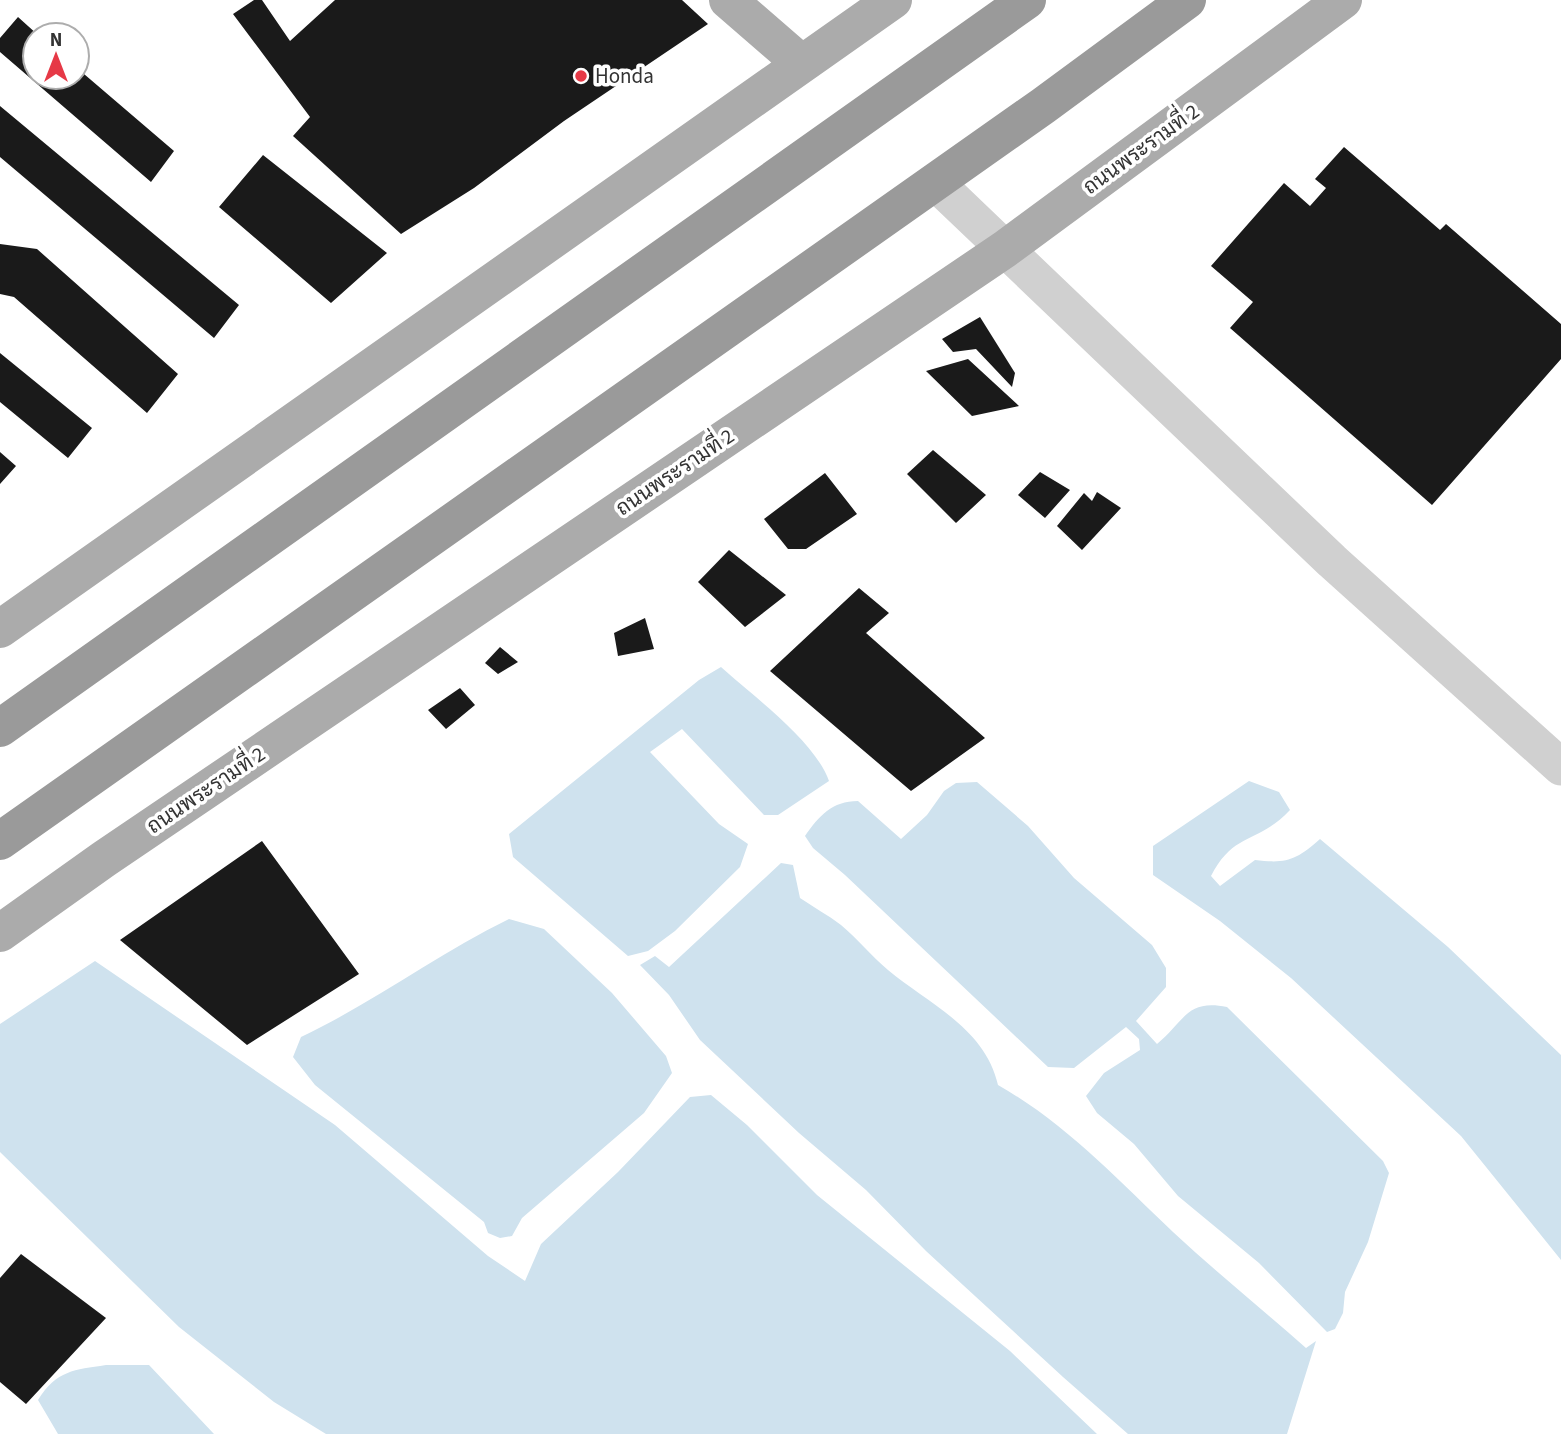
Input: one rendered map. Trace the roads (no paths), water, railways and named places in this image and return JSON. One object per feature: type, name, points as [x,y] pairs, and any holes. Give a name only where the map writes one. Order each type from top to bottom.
[{"type":"highway","points":[[0,728],[1027,0]]},
{"type":"highway","points":[[0,841],[935,182],[1187,0]]},
{"type":"main road","points":[[728,0],[802,64]]},
{"type":"main road","points":[[0,629],[893,0]]},
{"type":"main road","name":"ถนนพระรามที่ 2","points":[[0,933],[127,844],[1005,249],[1343,0]]},
{"type":"lane","points":[[935,182],[1332,562],[1561,767]]},
{"type":"water","points":[[721,667],[797,735],[811,750],[829,781],[778,815],[764,815],[682,729],[650,752],[719,824],[748,844],[740,867],[675,931],[648,951],[628,956],[513,857],[509,834],[699,680]]},
{"type":"water","points":[[1249,781],[1279,792],[1290,810],[1278,821],[1229,851],[1211,876],[1220,886],[1255,860],[1290,859],[1320,839],[1448,947],[1561,1055],[1561,1260],[1461,1136],[1291,978],[1220,921],[1153,875],[1153,846]]},
{"type":"water","points":[[977,782],[1028,826],[1074,878],[1152,945],[1166,968],[1166,987],[1136,1021],[1157,1044],[1194,1009],[1213,1005],[1227,1007],[1383,1161],[1389,1173],[1368,1242],[1345,1292],[1343,1313],[1335,1329],[1327,1332],[1259,1263],[1178,1196],[1134,1144],[1097,1113],[1086,1096],[1104,1073],[1140,1050],[1139,1039],[1126,1027],[1074,1068],[1048,1067],[813,848],[805,836],[833,807],[858,801],[901,839],[927,815],[944,791],[956,783]]},
{"type":"water","points":[[781,863],[793,865],[800,898],[841,925],[888,970],[954,1019],[968,1033],[991,1065],[998,1085],[1068,1134],[1189,1247],[1306,1348],[1316,1341],[1287,1434],[1128,1434],[926,1251],[866,1190],[799,1133],[700,1040],[669,995],[640,965],[655,956],[669,967]]},
{"type":"water","points":[[509,919],[544,929],[612,993],[666,1056],[672,1073],[644,1113],[522,1218],[512,1236],[500,1238],[488,1233],[484,1222],[315,1085],[293,1057],[301,1037]]},
{"type":"water","points":[[95,961],[335,1125],[488,1256],[525,1281],[541,1244],[618,1172],[690,1097],[711,1095],[747,1125],[817,1195],[1010,1351],[1097,1434],[326,1434],[274,1402],[179,1327],[0,1152],[0,1024]]},
{"type":"water","points":[[106,1365],[149,1365],[214,1434],[58,1434],[38,1400],[59,1377],[75,1370]]},
{"type":"place","name":"Honda","points":[[581,76]]}]
